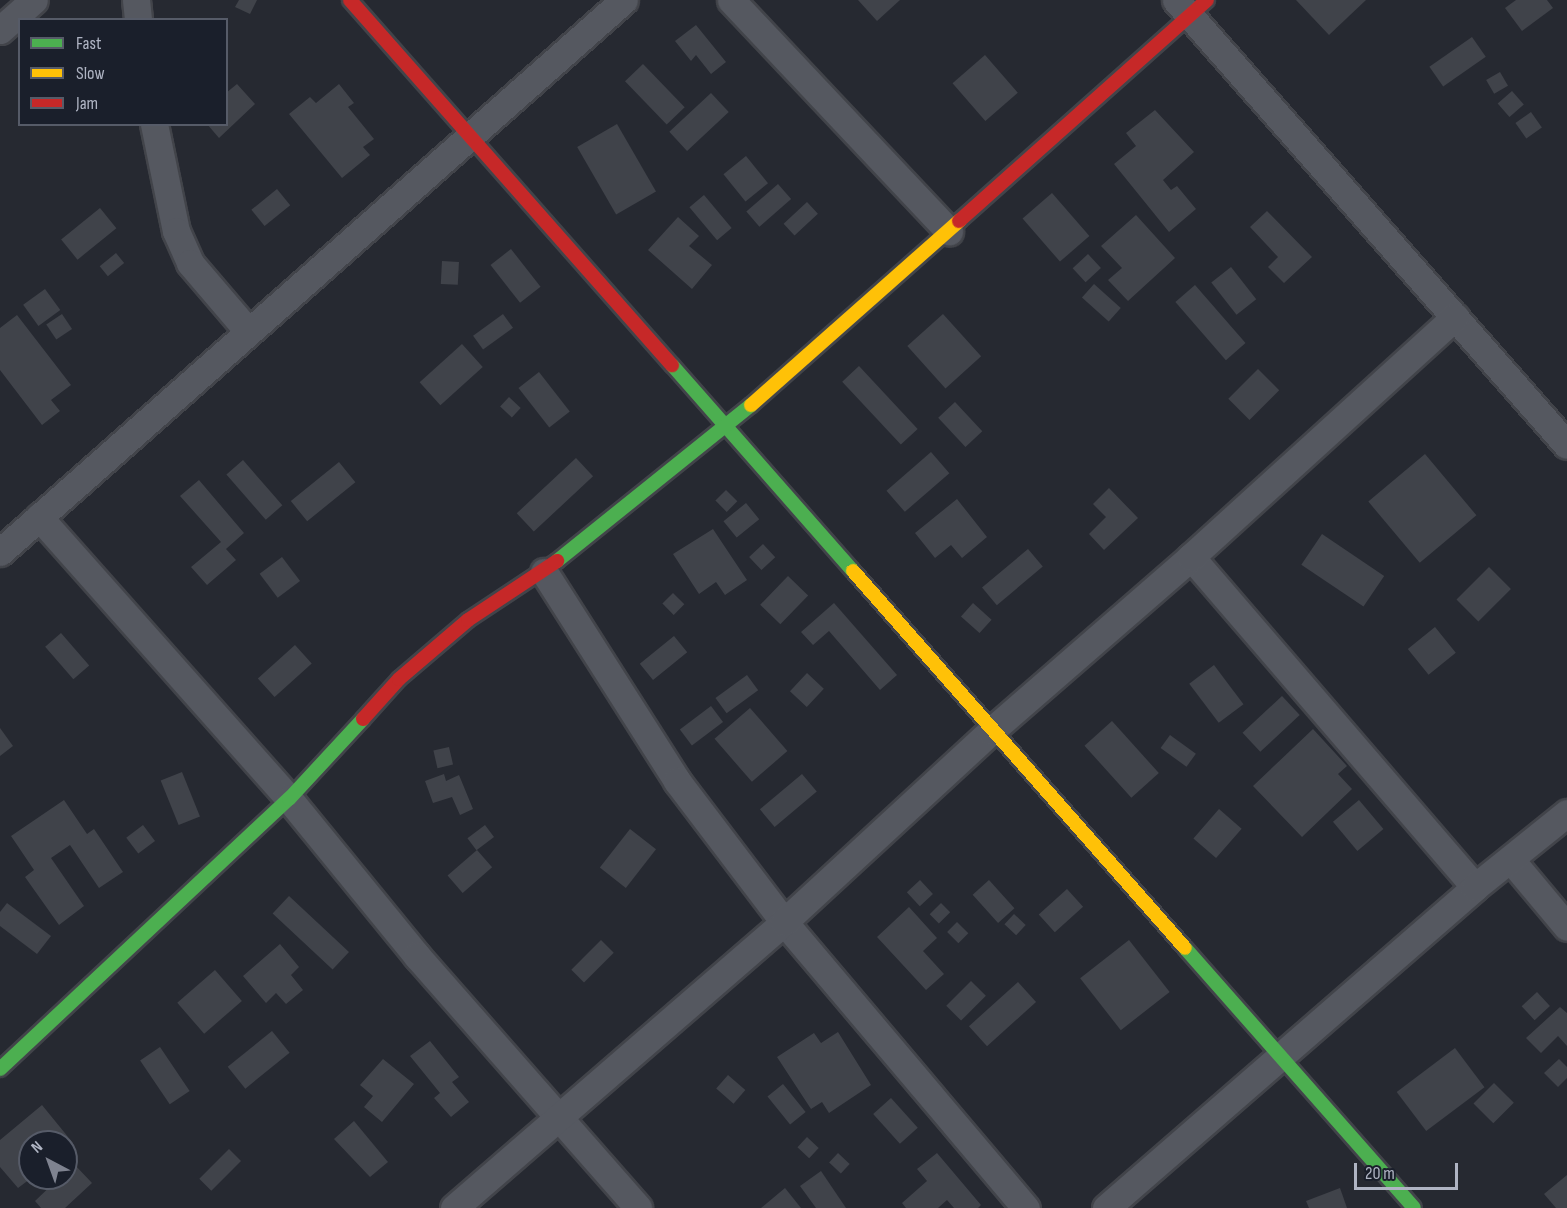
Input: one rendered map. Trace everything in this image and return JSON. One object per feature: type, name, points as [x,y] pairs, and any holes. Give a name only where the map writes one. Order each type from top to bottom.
[{"type":"street","points":[[0,30],[34,0]]},
{"type":"street","points":[[136,0],[138,18]]},
{"type":"street","points":[[350,0],[725,429],[861,578],[991,731],[1414,1208]]},
{"type":"street","points":[[0,552],[624,0]]},
{"type":"street","points":[[731,0],[950,231]]},
{"type":"street","points":[[0,1069],[289,799],[399,679],[468,620],[544,572],[725,429],[950,231],[1191,5],[1567,446]]},
{"type":"street","points":[[154,126],[176,231],[190,262],[248,331]]},
{"type":"street","points":[[454,1208],[784,922],[991,731],[1191,557],[1455,317]]},
{"type":"street","points":[[39,517],[289,799],[417,956],[559,1115],[638,1208]]},
{"type":"street","points":[[1191,557],[1475,887]]},
{"type":"street","points":[[544,572],[677,781],[784,922],[1026,1208]]},
{"type":"street","points":[[1106,1208],[1475,887],[1567,813]]},
{"type":"street","points":[[1510,860],[1567,927]]},
{"type":"building","points":[[239,0],[257,0],[250,14],[235,7]]},
{"type":"building","points":[[858,0],[900,0],[877,21]]},
{"type":"building","points":[[1296,0],[1366,0],[1329,35]]},
{"type":"building","points":[[1516,0],[1547,0],[1553,8],[1522,31],[1505,8]]},
{"type":"building","points":[[696,25],[726,62],[711,74],[696,55],[691,61],[675,41]]},
{"type":"building","points":[[1472,37],[1486,57],[1443,86],[1429,67]]},
{"type":"building","points":[[985,55],[1018,93],[985,121],[953,83]]},
{"type":"building","points":[[643,64],[685,107],[667,125],[625,81]]},
{"type":"building","points":[[1500,72],[1508,86],[1494,94],[1486,80]]},
{"type":"building","points":[[237,84],[255,104],[219,138],[209,126],[228,126],[228,91]]},
{"type":"building","points":[[339,84],[354,103],[348,107],[374,139],[363,147],[370,155],[342,178],[289,114],[310,97],[316,103]]},
{"type":"building","points":[[1512,91],[1524,105],[1509,117],[1498,103]]},
{"type":"building","points":[[711,93],[729,112],[687,151],[669,132]]},
{"type":"building","points":[[1155,110],[1194,152],[1163,180],[1171,190],[1177,186],[1196,209],[1169,232],[1114,164],[1136,146],[1126,133]]},
{"type":"building","points":[[1531,112],[1542,128],[1526,138],[1515,123]]},
{"type":"building","points":[[617,124],[656,192],[616,215],[577,147]]},
{"type":"building","points":[[746,156],[768,183],[745,201],[723,174]]},
{"type":"building","points":[[778,184],[791,199],[759,227],[746,212]]},
{"type":"building","points":[[277,189],[290,205],[265,226],[251,210]]},
{"type":"building","points":[[1052,193],[1089,236],[1060,262],[1023,219]]},
{"type":"building","points":[[704,195],[732,228],[717,240],[689,207]]},
{"type":"building","points":[[807,202],[818,214],[795,236],[784,224]]},
{"type":"building","points":[[100,208],[116,228],[78,260],[61,239]]},
{"type":"building","points":[[1267,211],[1312,257],[1284,283],[1268,267],[1278,257],[1250,227]]},
{"type":"building","points":[[1136,215],[1175,258],[1128,301],[1108,280],[1122,268],[1101,246]]},
{"type":"building","points":[[678,217],[699,236],[689,246],[712,265],[692,289],[648,250]]},
{"type":"building","points":[[511,249],[541,287],[520,303],[491,265]]},
{"type":"building","points":[[116,253],[124,263],[108,276],[100,266]]},
{"type":"building","points":[[1088,254],[1101,268],[1086,282],[1073,268]]},
{"type":"building","points":[[442,261],[459,262],[458,285],[441,284]]},
{"type":"building","points":[[1231,267],[1256,299],[1237,315],[1211,282]]},
{"type":"building","points":[[1094,284],[1121,308],[1109,321],[1082,297]]},
{"type":"building","points":[[1195,285],[1246,343],[1226,360],[1175,302]]},
{"type":"building","points":[[45,289],[60,310],[38,326],[23,305]]},
{"type":"building","points":[[62,314],[72,329],[56,340],[46,325]]},
{"type":"building","points":[[503,314],[513,328],[483,350],[473,336]]},
{"type":"building","points":[[943,314],[981,356],[945,388],[907,346]]},
{"type":"building","points":[[17,315],[71,385],[51,400],[60,411],[42,425],[0,370],[0,328]]},
{"type":"building","points":[[462,344],[483,367],[440,405],[420,382]]},
{"type":"building","points":[[859,366],[918,429],[901,445],[842,382]]},
{"type":"building","points":[[1258,369],[1279,390],[1250,420],[1228,399]]},
{"type":"building","points":[[539,372],[570,411],[549,427],[519,388]]},
{"type":"building","points":[[509,397],[521,408],[512,417],[500,407]]},
{"type":"building","points":[[955,402],[982,431],[965,447],[938,418]]},
{"type":"building","points":[[931,452],[949,473],[905,512],[886,491]]},
{"type":"building","points":[[1425,454],[1476,515],[1420,563],[1368,502]]},
{"type":"building","points":[[576,458],[593,476],[534,532],[517,513]]},
{"type":"building","points":[[243,460],[282,505],[266,520],[226,474]]},
{"type":"building","points":[[339,462],[355,482],[307,521],[291,501]]},
{"type":"building","points":[[199,480],[244,533],[226,549],[236,560],[207,585],[191,567],[221,542],[180,496]]},
{"type":"building","points":[[1109,488],[1138,518],[1104,550],[1089,534],[1106,517],[1093,504]]},
{"type":"building","points":[[726,490],[737,501],[727,512],[715,501]]},
{"type":"building","points":[[957,499],[987,537],[962,558],[951,545],[935,558],[915,533]]},
{"type":"building","points":[[746,503],[759,519],[737,538],[723,521]]},
{"type":"building","points":[[713,529],[747,580],[725,595],[716,582],[699,594],[673,554]]},
{"type":"building","points":[[1322,534],[1384,576],[1363,607],[1301,565]]},
{"type":"building","points":[[763,544],[775,557],[761,570],[749,557]]},
{"type":"building","points":[[1028,549],[1043,567],[997,605],[982,588]]},
{"type":"building","points":[[282,557],[300,581],[278,598],[260,574]]},
{"type":"building","points":[[1489,567],[1511,589],[1478,621],[1456,600]]},
{"type":"building","points":[[788,576],[808,595],[780,624],[760,605]]},
{"type":"building","points":[[673,593],[684,604],[674,615],[662,604]]},
{"type":"building","points":[[834,603],[897,675],[880,690],[829,631],[813,645],[801,632]]},
{"type":"building","points":[[973,603],[992,620],[980,633],[961,616]]},
{"type":"building","points":[[1435,627],[1456,653],[1429,675],[1408,649]]},
{"type":"building","points":[[61,633],[89,665],[73,679],[45,647]]},
{"type":"building","points":[[674,636],[687,652],[653,680],[640,664]]},
{"type":"building","points":[[295,645],[312,664],[275,697],[258,678]]},
{"type":"building","points":[[1214,665],[1243,704],[1219,723],[1189,684]]},
{"type":"building","points":[[807,673],[824,689],[807,707],[790,691]]},
{"type":"building","points":[[747,675],[758,690],[727,713],[715,698]]},
{"type":"building","points":[[1282,696],[1300,715],[1260,752],[1243,733]]},
{"type":"building","points":[[711,706],[723,722],[692,745],[680,729]]},
{"type":"building","points":[[750,708],[787,751],[752,782],[715,739]]},
{"type":"building","points":[[1112,721],[1159,773],[1131,798],[1085,746]]},
{"type":"building","points":[[0,728],[13,746],[0,756]]},
{"type":"building","points":[[1313,729],[1347,766],[1338,774],[1352,789],[1302,837],[1253,786]]},
{"type":"building","points":[[1170,735],[1196,754],[1186,767],[1161,748]]},
{"type":"building","points":[[449,747],[453,765],[437,768],[433,751]]},
{"type":"building","points":[[182,772],[200,817],[179,825],[161,781]]},
{"type":"building","points":[[444,774],[446,781],[459,775],[473,809],[460,815],[452,797],[433,803],[425,781]]},
{"type":"building","points":[[802,774],[817,792],[775,827],[760,809]]},
{"type":"building","points":[[64,800],[87,834],[94,829],[123,872],[99,888],[70,845],[51,858],[84,906],[59,925],[25,877],[34,870],[11,836]]},
{"type":"building","points":[[1359,800],[1383,829],[1357,851],[1333,822]]},
{"type":"building","points":[[1219,809],[1242,829],[1216,858],[1193,838]]},
{"type":"building","points":[[143,825],[155,841],[138,854],[126,838]]},
{"type":"building","points":[[485,825],[494,837],[476,850],[467,838]]},
{"type":"building","points":[[630,829],[656,849],[626,888],[600,868]]},
{"type":"building","points":[[477,850],[492,867],[463,893],[448,876]]},
{"type":"building","points":[[920,880],[933,894],[920,906],[907,892]]},
{"type":"building","points":[[989,880],[1014,908],[998,923],[973,895]]},
{"type":"building","points":[[1067,889],[1083,907],[1055,932],[1039,914]]},
{"type":"building","points":[[289,896],[349,952],[333,969],[273,914]]},
{"type":"building","points":[[7,903],[51,936],[37,954],[0,926],[0,912]]},
{"type":"building","points":[[941,903],[950,912],[939,924],[930,914]]},
{"type":"building","points":[[909,907],[937,938],[923,951],[944,974],[926,990],[877,937]]},
{"type":"building","points":[[1014,914],[1026,925],[1016,935],[1004,924]]},
{"type":"building","points":[[957,922],[968,933],[958,943],[947,932]]},
{"type":"building","points":[[601,940],[614,953],[584,982],[571,970]]},
{"type":"building","points":[[1129,940],[1170,992],[1121,1030],[1080,978]]},
{"type":"building","points":[[280,944],[299,967],[291,975],[303,990],[286,1004],[276,993],[266,1003],[243,976]]},
{"type":"building","points":[[215,970],[242,1001],[204,1034],[177,1003]]},
{"type":"building","points":[[971,981],[986,996],[961,1021],[946,1006]]},
{"type":"building","points":[[1018,982],[1036,1002],[987,1046],[969,1026]]},
{"type":"building","points":[[1537,992],[1550,1006],[1535,1020],[1522,1006]]},
{"type":"building","points":[[1560,1007],[1567,1013],[1567,1046],[1558,1036],[1541,1053],[1526,1038]]},
{"type":"building","points":[[272,1031],[290,1053],[245,1089],[228,1067]]},
{"type":"building","points":[[838,1032],[871,1085],[829,1113],[822,1102],[811,1109],[777,1057],[814,1033],[821,1043]]},
{"type":"building","points":[[430,1041],[459,1077],[452,1082],[469,1102],[451,1117],[434,1098],[440,1093],[410,1056]]},
{"type":"building","points":[[160,1047],[190,1091],[170,1104],[140,1060]]},
{"type":"building","points":[[1455,1048],[1484,1087],[1426,1131],[1397,1092]]},
{"type":"building","points":[[383,1059],[414,1084],[382,1122],[364,1107],[373,1096],[360,1085]]},
{"type":"building","points":[[1559,1059],[1567,1067],[1567,1078],[1558,1087],[1544,1073]]},
{"type":"building","points":[[728,1075],[745,1090],[734,1104],[716,1089]]},
{"type":"building","points":[[1494,1083],[1514,1103],[1493,1123],[1473,1104]]},
{"type":"building","points":[[783,1084],[806,1112],[790,1125],[767,1097]]},
{"type":"building","points":[[891,1098],[918,1128],[900,1144],[873,1114]]},
{"type":"building","points":[[42,1105],[62,1130],[18,1130],[18,1188],[0,1167],[0,1140]]},
{"type":"building","points":[[354,1121],[388,1162],[370,1177],[334,1139]]},
{"type":"building","points":[[807,1137],[819,1148],[809,1158],[797,1147]]},
{"type":"building","points":[[229,1149],[241,1161],[211,1191],[199,1179]]},
{"type":"building","points":[[838,1153],[850,1164],[841,1173],[829,1163]]},
{"type":"building","points":[[937,1153],[981,1205],[978,1208],[954,1208],[947,1200],[938,1208],[906,1208],[902,1203],[927,1181],[917,1169]]},
{"type":"building","points":[[78,1168],[92,1183],[65,1208],[41,1208],[35,1201],[46,1190],[78,1190]]},
{"type":"building","points":[[821,1171],[846,1208],[816,1208],[800,1186]]},
{"type":"building","points":[[1567,1175],[1567,1208],[1556,1208],[1544,1194]]},
{"type":"building","points":[[785,1188],[801,1208],[761,1208]]},
{"type":"building","points":[[1340,1188],[1347,1208],[1309,1208],[1306,1201]]},
{"type":"traffic: fast","points":[[672,365],[853,571]]},
{"type":"traffic: fast","points":[[557,561],[751,405]]},
{"type":"traffic: fast","points":[[0,1069],[289,799],[363,719]]},
{"type":"traffic: fast","points":[[1185,948],[1414,1208]]},
{"type":"traffic: slow","points":[[751,405],[959,221]]},
{"type":"traffic: slow","points":[[853,571],[1185,948]]},
{"type":"traffic: jam","points":[[350,0],[672,365]]},
{"type":"traffic: jam","points":[[959,221],[1207,0]]},
{"type":"traffic: jam","points":[[363,719],[399,679],[468,620],[557,561]]}]
